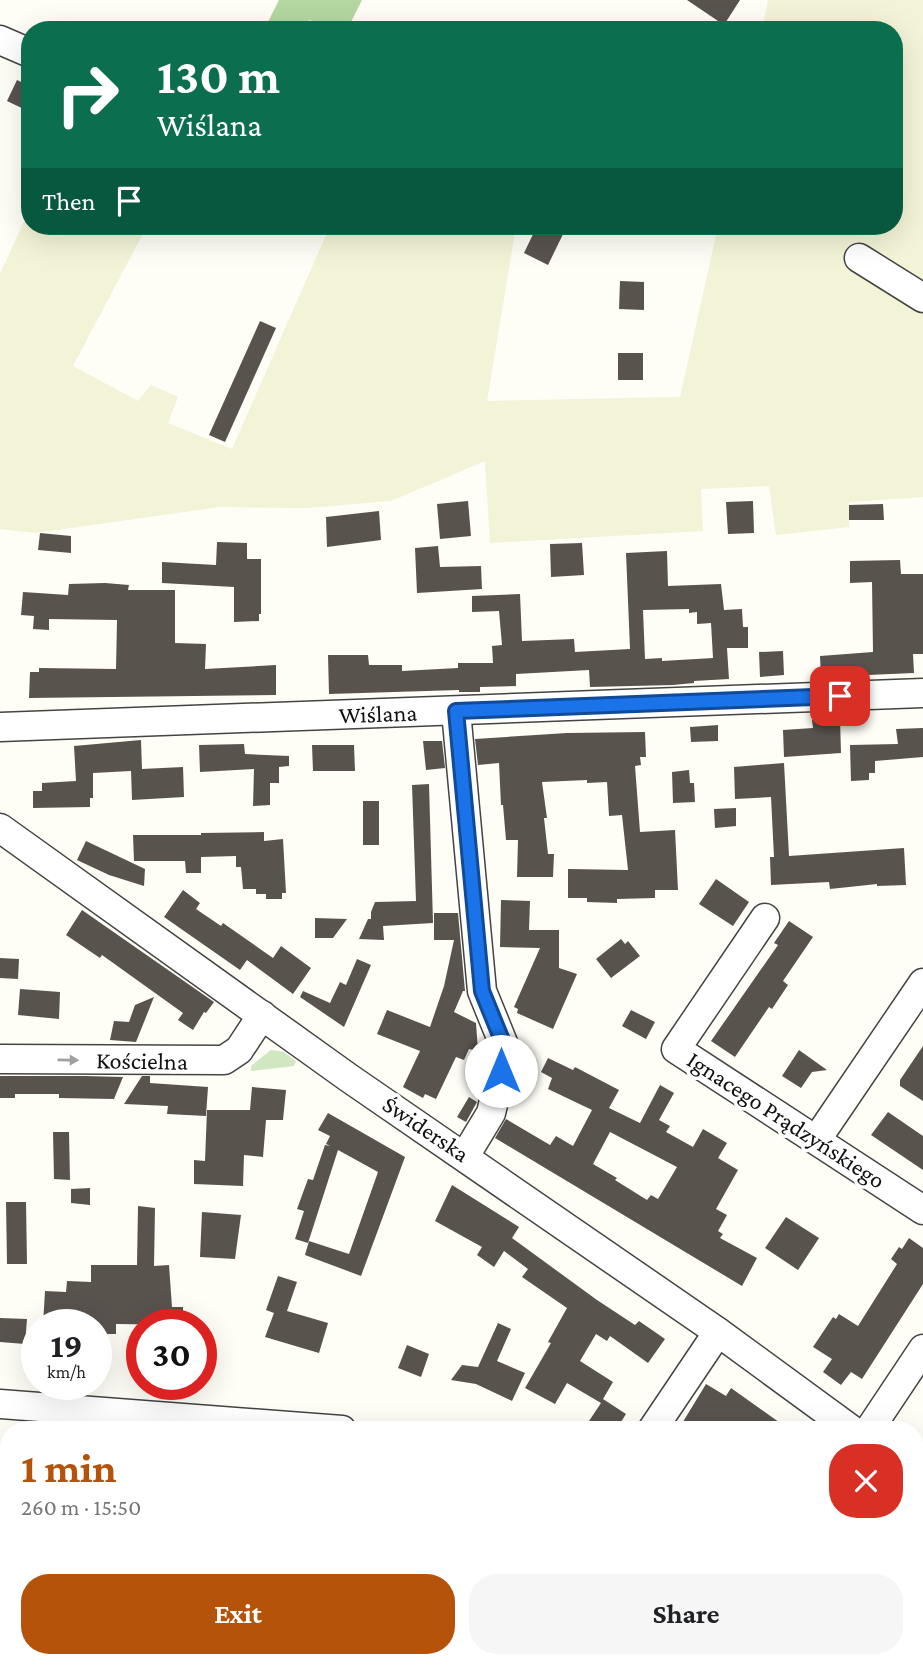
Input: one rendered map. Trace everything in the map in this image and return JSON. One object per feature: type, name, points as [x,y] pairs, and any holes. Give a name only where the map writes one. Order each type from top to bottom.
[{"type":"street","points":[[0,40],[21,49]]},
{"type":"street","points":[[859,258],[923,298]]},
{"type":"street","name":"Wiślana","points":[[0,727],[923,693]]},
{"type":"street","points":[[456,711],[482,991],[506,1050],[491,1113],[465,1156]]},
{"type":"street","name":"Świderska","points":[[0,828],[349,1077],[718,1332],[840,1421]]},
{"type":"street","name":"Ignacego Prądzyńskiego","points":[[765,918],[676,1049],[923,1210]]},
{"type":"street","points":[[817,1139],[923,983]]},
{"type":"street","name":"Kościelna","points":[[0,1059],[224,1060],[239,1051],[262,1014]]},
{"type":"street","points":[[658,1421],[718,1332]]},
{"type":"street","points":[[875,1421],[923,1349]]},
{"type":"street","points":[[0,1404],[224,1421]]},
{"type":"green space","points":[[279,0],[362,0],[352,21],[268,21]]},
{"type":"green space","points":[[768,0],[923,0],[923,497],[849,502],[849,527],[776,535],[769,486],[701,489],[703,531],[490,543],[485,461],[391,501],[306,508],[220,507],[35,533],[0,529],[0,274],[21,228],[21,235],[142,235],[73,366],[138,401],[151,385],[178,397],[168,423],[232,449],[326,235],[515,235],[487,401],[680,397],[716,235],[903,235],[903,21],[764,21]]},
{"type":"green space","points":[[271,1050],[284,1052],[296,1061],[294,1066],[251,1071],[251,1066]]},
{"type":"building","points":[[687,0],[740,0],[727,21],[718,21]]},
{"type":"building","points":[[17,80],[21,82],[21,108],[7,101]]},
{"type":"building","points":[[533,235],[563,235],[548,265],[524,253]]},
{"type":"building","points":[[620,281],[644,282],[644,310],[619,309]]},
{"type":"building","points":[[260,321],[276,328],[225,442],[209,435]]},
{"type":"building","points":[[618,353],[643,353],[643,380],[618,380]]},
{"type":"building","points":[[468,501],[471,536],[440,539],[437,504]]},
{"type":"building","points":[[753,501],[754,533],[728,534],[726,502]]},
{"type":"building","points":[[883,504],[884,520],[849,520],[849,505]]},
{"type":"building","points":[[379,511],[381,540],[327,547],[326,517]]},
{"type":"building","points":[[40,533],[71,536],[71,553],[38,550]]},
{"type":"building","points":[[217,542],[247,543],[247,559],[261,559],[259,621],[234,622],[234,587],[162,583],[162,562],[216,565]]},
{"type":"building","points":[[582,543],[584,575],[551,577],[550,544]]},
{"type":"building","points":[[438,546],[440,567],[481,566],[482,589],[417,593],[415,548]]},
{"type":"building","points":[[667,551],[668,586],[721,584],[724,610],[742,609],[743,627],[748,627],[748,648],[727,648],[729,679],[673,685],[590,687],[589,670],[516,674],[516,686],[480,687],[480,692],[459,690],[329,694],[328,655],[368,655],[369,665],[402,665],[402,671],[458,668],[458,663],[493,663],[492,646],[502,645],[499,611],[472,612],[472,596],[520,594],[522,641],[574,639],[575,652],[630,649],[626,553]],"holes":[[[689,609],[689,613],[697,612],[697,624],[711,623],[713,658],[662,661],[662,658],[645,659],[643,610]]]},
{"type":"building","points":[[900,560],[901,574],[923,574],[923,654],[913,654],[914,673],[821,677],[820,656],[873,652],[872,582],[850,583],[850,561]]},
{"type":"building","points":[[69,584],[129,585],[128,590],[175,590],[175,643],[206,644],[205,669],[276,665],[276,695],[29,698],[30,672],[39,672],[39,668],[116,669],[117,620],[49,619],[49,630],[33,629],[34,616],[21,615],[23,592],[68,595]]},
{"type":"building","points":[[783,651],[784,675],[760,677],[759,652]]},
{"type":"building","points":[[840,719],[841,753],[784,757],[783,730],[813,728],[812,720]]},
{"type":"building","points":[[718,725],[718,741],[691,742],[690,727]]},
{"type":"building","points":[[923,728],[923,757],[875,761],[875,773],[869,773],[869,780],[851,781],[850,745],[898,744],[896,729]]},
{"type":"building","points":[[645,732],[646,757],[640,757],[641,765],[635,766],[640,832],[675,830],[678,890],[655,890],[655,898],[617,899],[617,903],[568,898],[568,869],[628,870],[622,815],[609,816],[607,782],[587,783],[587,780],[542,782],[548,854],[554,854],[553,877],[517,877],[518,840],[506,840],[499,763],[478,765],[475,739],[567,733]]},
{"type":"building","points":[[141,740],[142,769],[183,767],[184,797],[132,800],[131,771],[93,773],[93,798],[90,798],[90,807],[33,808],[33,791],[42,791],[42,783],[76,781],[74,746]]},
{"type":"building","points":[[423,741],[442,741],[445,768],[426,770]]},
{"type":"building","points":[[244,744],[245,754],[289,756],[289,766],[279,767],[279,783],[270,783],[270,805],[253,806],[254,769],[200,772],[199,745]]},
{"type":"building","points":[[312,745],[354,745],[355,771],[313,771]]},
{"type":"building","points":[[784,763],[789,856],[904,848],[906,885],[877,884],[830,889],[829,882],[771,885],[770,857],[774,857],[771,797],[735,799],[734,767]]},
{"type":"building","points":[[689,770],[690,783],[694,783],[695,802],[673,803],[672,772]]},
{"type":"building","points":[[429,784],[433,923],[383,926],[384,940],[359,939],[368,919],[371,919],[375,902],[416,901],[412,785]]},
{"type":"building","points":[[363,801],[379,801],[379,845],[363,845]]},
{"type":"building","points":[[736,808],[736,826],[715,828],[714,809]]},
{"type":"building","points":[[264,832],[264,841],[283,839],[286,893],[282,893],[282,899],[266,899],[266,894],[256,894],[256,889],[243,889],[241,867],[236,867],[236,856],[201,857],[201,873],[186,873],[185,861],[134,861],[133,835]]},
{"type":"building","points":[[86,841],[145,869],[144,886],[109,875],[77,860]]},
{"type":"building","points":[[716,879],[749,902],[733,926],[699,904]]},
{"type":"building","points":[[183,890],[200,903],[196,909],[221,926],[223,923],[273,958],[281,946],[311,968],[293,994],[247,960],[240,970],[164,917]]},
{"type":"building","points":[[501,900],[530,901],[529,930],[559,930],[559,968],[577,974],[553,1029],[517,1013],[518,1009],[514,1007],[540,948],[500,947]]},
{"type":"building","points":[[82,910],[214,1002],[193,1030],[178,1020],[183,1013],[102,955],[100,958],[66,935]]},
{"type":"building","points":[[434,913],[458,913],[465,991],[454,1012],[476,1023],[478,1051],[469,1049],[464,1060],[456,1057],[436,1099],[425,1094],[423,1098],[403,1087],[420,1051],[377,1034],[387,1010],[430,1027],[444,986],[454,940],[434,940]]},
{"type":"building","points":[[315,918],[347,919],[333,938],[315,938]]},
{"type":"building","points":[[789,921],[813,937],[783,981],[788,985],[772,1009],[769,1007],[735,1057],[711,1041],[778,945],[774,943]]},
{"type":"building","points":[[621,939],[625,944],[628,941],[640,956],[611,978],[596,959]]},
{"type":"building","points":[[0,958],[19,959],[18,979],[0,978]]},
{"type":"building","points":[[357,959],[371,965],[344,1027],[300,997],[303,991],[330,1003],[340,982],[346,985]]},
{"type":"building","points":[[20,989],[60,992],[59,1019],[18,1015]]},
{"type":"building","points":[[154,997],[136,1042],[110,1040],[114,1021],[129,1022],[135,1005]]},
{"type":"building","points":[[631,1010],[655,1022],[646,1039],[622,1026]]},
{"type":"building","points":[[923,1046],[923,1101],[900,1086],[900,1080]]},
{"type":"building","points":[[799,1050],[827,1070],[812,1072],[801,1088],[782,1076]]},
{"type":"building","points":[[548,1058],[573,1070],[575,1067],[619,1090],[609,1108],[640,1123],[660,1085],[674,1093],[659,1120],[670,1126],[666,1132],[693,1147],[703,1129],[727,1143],[718,1158],[738,1170],[716,1209],[727,1215],[718,1231],[723,1234],[720,1238],[757,1258],[742,1286],[495,1138],[506,1119],[550,1145],[556,1136],[573,1146],[592,1110],[548,1089],[552,1078],[541,1072]],"holes":[[[610,1132],[677,1167],[658,1199],[651,1195],[647,1200],[593,1164]]]},
{"type":"building","points":[[0,1076],[123,1077],[114,1099],[59,1098],[59,1094],[15,1094],[15,1098],[0,1098]]},
{"type":"building","points":[[142,1076],[150,1076],[150,1083],[208,1087],[206,1116],[167,1114],[168,1106],[124,1104]]},
{"type":"building","points":[[252,1087],[286,1090],[283,1120],[266,1120],[263,1157],[244,1155],[243,1186],[194,1184],[194,1160],[205,1161],[207,1110],[250,1110]]},
{"type":"building","points":[[469,1097],[477,1102],[466,1122],[457,1117]]},
{"type":"building","points":[[888,1112],[923,1136],[923,1170],[871,1135]]},
{"type":"building","points":[[328,1113],[405,1157],[361,1276],[305,1255],[309,1241],[349,1254],[378,1172],[338,1150],[308,1243],[295,1239],[304,1211],[297,1209],[308,1179],[313,1180],[325,1145],[330,1146],[326,1144],[330,1136],[318,1130]]},
{"type":"building","points":[[53,1132],[69,1132],[70,1180],[54,1179]]},
{"type":"building","points":[[452,1185],[519,1227],[512,1238],[597,1300],[635,1325],[639,1321],[665,1339],[648,1363],[610,1336],[607,1341],[596,1334],[580,1361],[613,1382],[603,1399],[626,1414],[622,1421],[589,1421],[601,1403],[567,1383],[555,1404],[525,1388],[551,1343],[548,1342],[567,1308],[522,1277],[528,1269],[504,1251],[494,1267],[477,1255],[482,1247],[435,1221]]},
{"type":"building","points":[[90,1188],[90,1205],[71,1203],[71,1189]]},
{"type":"building","points":[[6,1202],[26,1202],[27,1264],[7,1264]]},
{"type":"building","points":[[138,1206],[155,1208],[154,1266],[169,1265],[172,1307],[183,1309],[126,1309],[126,1324],[116,1324],[116,1334],[112,1334],[112,1309],[44,1309],[45,1291],[66,1292],[67,1281],[91,1282],[91,1265],[137,1265]]},
{"type":"building","points":[[202,1212],[241,1215],[235,1259],[200,1257]]},
{"type":"building","points":[[786,1217],[819,1238],[798,1270],[765,1248]]},
{"type":"building","points":[[909,1238],[923,1248],[923,1284],[862,1379],[851,1372],[841,1385],[823,1372],[832,1359],[813,1347],[833,1317],[836,1319],[839,1314],[858,1326],[897,1264],[891,1259]]},
{"type":"building","points":[[278,1276],[297,1282],[287,1311],[328,1323],[319,1353],[265,1337],[274,1313],[266,1310]]},
{"type":"building","points":[[0,1318],[21,1319],[21,1344],[0,1342]]},
{"type":"building","points":[[498,1323],[511,1329],[497,1361],[525,1373],[512,1401],[476,1384],[451,1380],[462,1365],[478,1367]]},
{"type":"building","points":[[407,1345],[429,1354],[421,1377],[398,1368]]},
{"type":"building","points":[[706,1384],[726,1396],[731,1388],[777,1421],[683,1421]]},
{"type":"route","points":[[501,1071],[506,1050],[482,991],[456,711],[840,696]]}]
